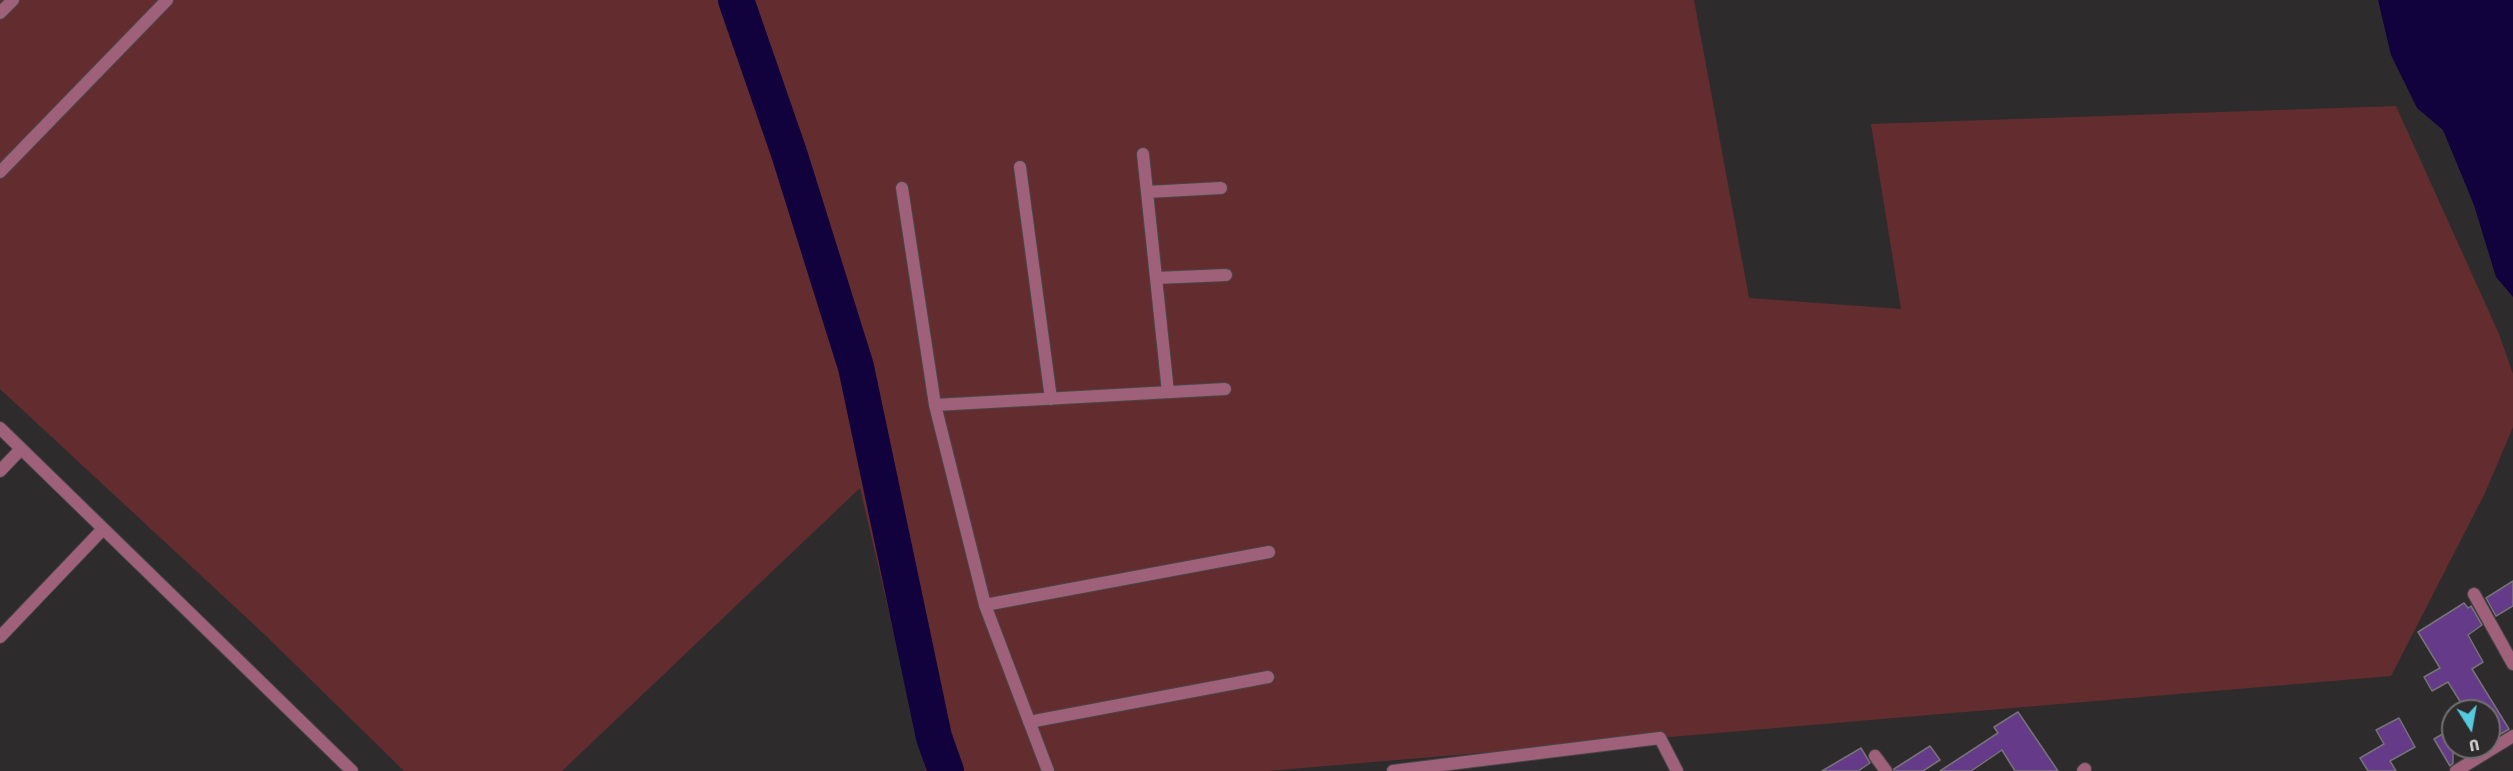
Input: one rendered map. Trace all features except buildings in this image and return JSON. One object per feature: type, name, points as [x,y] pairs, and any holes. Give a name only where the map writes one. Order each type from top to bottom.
[{"type":"street","points":[[0,13],[13,0]]},
{"type":"street","points":[[0,172],[167,0]]},
{"type":"street","points":[[1143,154],[1168,392]]},
{"type":"street","points":[[1020,167],[1051,399]]},
{"type":"street","points":[[902,188],[935,405],[985,605],[1048,771]]},
{"type":"street","points":[[1147,192],[1221,188]]},
{"type":"street","points":[[1156,278],[1226,275]]},
{"type":"street","points":[[935,405],[1225,389]]},
{"type":"street","points":[[0,428],[348,770]]},
{"type":"street","points":[[0,471],[21,449]]},
{"type":"street","points":[[0,637],[103,529]]},
{"type":"street","points":[[985,605],[1269,552]]},
{"type":"street","points":[[2474,594],[2513,664]]},
{"type":"street","points":[[1029,722],[1268,676]]},
{"type":"street","points":[[2456,771],[2513,736]]},
{"type":"street","points":[[1393,771],[1660,738],[1677,771]]},
{"type":"street","points":[[1875,756],[1886,771]]},
{"type":"shaded area","points":[[0,0],[1694,0],[1749,298],[1901,309],[1871,124],[2396,106],[2499,334],[2513,374],[2513,427],[2485,493],[2391,676],[1267,771],[926,771],[860,488],[562,771],[404,771],[263,633],[0,389]]},
{"type":"shaded area","points":[[2378,0],[2513,0],[2513,297],[2496,277],[2474,205],[2443,130],[2417,108],[2391,55]]},
{"type":"waterway","points":[[736,0],[789,153],[856,367],[934,737],[946,771]]}]
